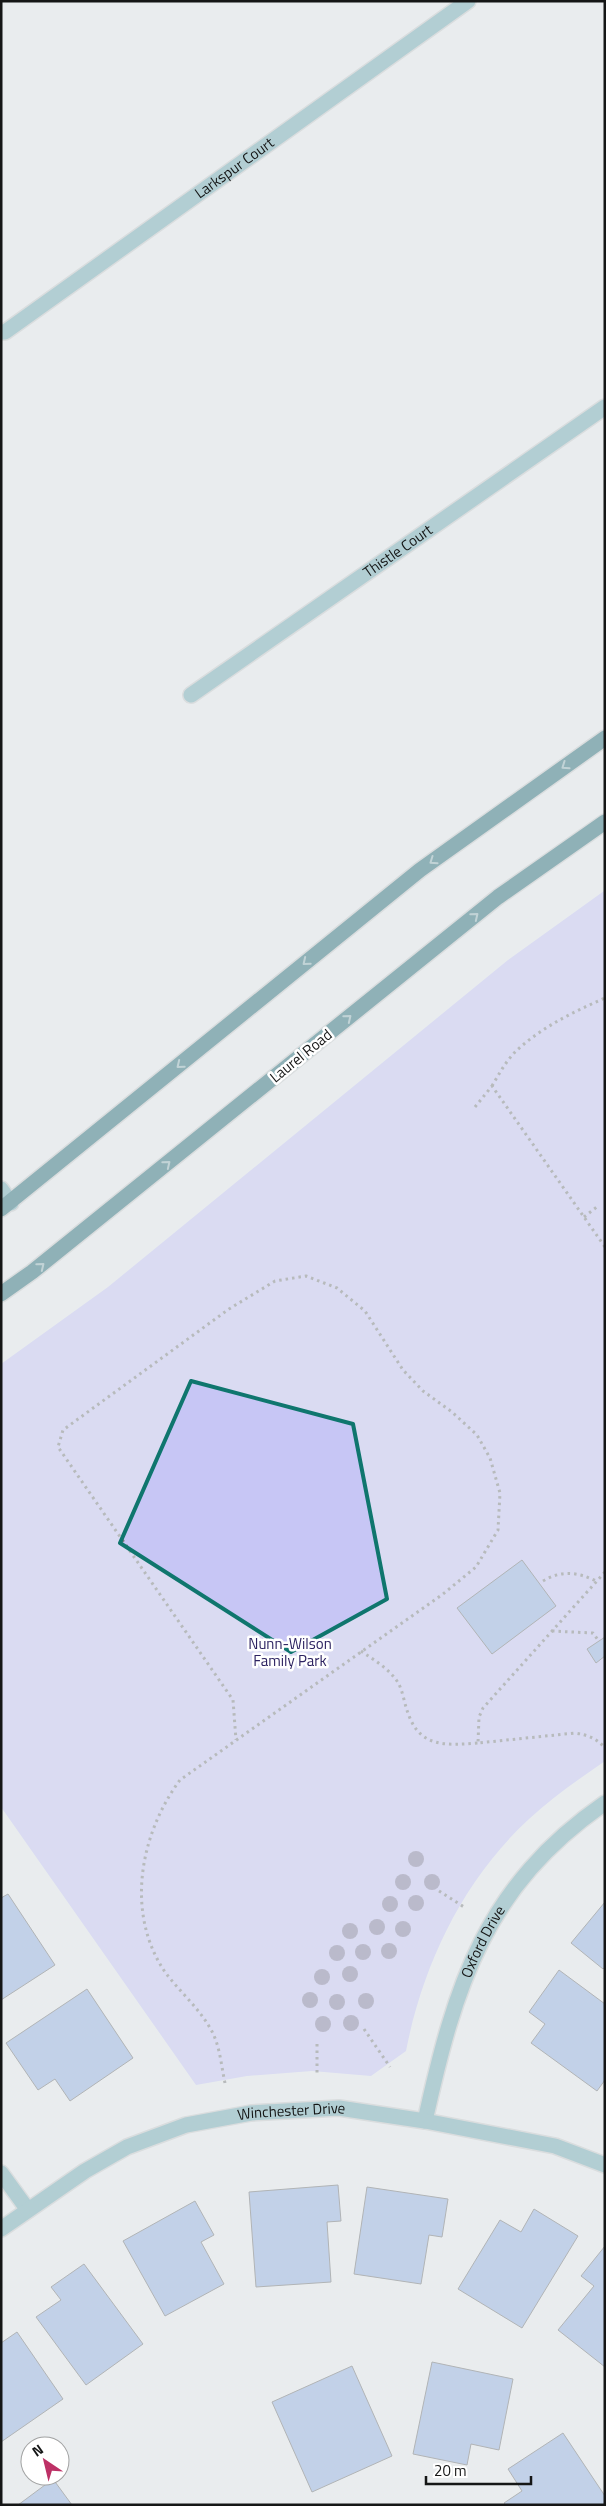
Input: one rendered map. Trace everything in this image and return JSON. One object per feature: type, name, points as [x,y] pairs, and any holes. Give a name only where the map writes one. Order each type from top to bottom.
[{"type":"main road","points":[[6,1206],[420,870],[605,738]]},
{"type":"main road","name":"Laurel Road","points":[[1,1294],[32,1272],[498,897],[605,822]]},
{"type":"street","name":"Larkspur Court","points":[[1,332],[5,332],[468,1]]},
{"type":"street","name":"Thistle Court","points":[[192,695],[605,407]]},
{"type":"street","points":[[1,1189],[6,1206]]},
{"type":"street","name":"Oxford Drive","points":[[425,2121],[451,2013],[471,1961],[500,1907],[534,1863],[575,1823],[605,1803]]},
{"type":"street","name":"Winchester Drive","points":[[1,2229],[85,2171],[127,2147],[186,2125],[250,2113],[339,2108],[425,2121],[555,2146],[605,2165]]},
{"type":"street","points":[[1,2173],[28,2210]]},
{"type":"path","points":[[475,1107],[516,1052],[553,1023],[605,998]]},
{"type":"path","points":[[492,1086],[605,1247]]},
{"type":"path","points":[[584,1217],[598,1206]]},
{"type":"path","points":[[225,2083],[218,2048],[211,2029],[195,2006],[166,1972],[154,1951],[143,1924],[141,1897],[143,1864],[155,1824],[170,1793],[180,1780],[443,1594],[476,1567],[498,1530],[500,1493],[490,1458],[477,1435],[452,1412],[423,1391],[403,1370],[365,1311],[337,1288],[306,1276],[275,1281],[229,1310],[63,1430],[58,1447],[233,1700],[236,1740]]},
{"type":"path","points":[[478,1743],[479,1717],[483,1708],[605,1572]]},
{"type":"path","points":[[543,1581],[558,1574],[571,1573],[584,1575],[596,1581]]},
{"type":"path","points":[[552,1631],[594,1633],[598,1640]]},
{"type":"path","points":[[362,1651],[389,1671],[398,1682],[408,1715],[424,1737],[438,1744],[478,1743],[575,1733],[589,1735],[599,1741],[605,1748]]},
{"type":"path","points":[[439,1891],[464,1907]]},
{"type":"path","points":[[364,2029],[390,2066]]},
{"type":"path","points":[[317,2044],[317,2076]]},
{"type":"highlighted area","points":[[191,1381],[353,1424],[387,1599],[291,1652],[120,1543]]},
{"type":"green space","name":"Nunn-Wilson Family Park","points":[[604,891],[605,1761],[576,1781],[529,1819],[505,1843],[484,1869],[449,1925],[435,1955],[413,2019],[406,2051],[371,2076],[312,2071],[247,2076],[196,2085],[1,1807],[1,1364],[108,1287],[508,960]]},
{"type":"building","points":[[522,1560],[556,1606],[492,1654],[457,1608]]},
{"type":"building","points":[[605,1637],[605,1656],[596,1663],[587,1649]]},
{"type":"building","points":[[8,1894],[55,1965],[1,2000],[1,1898]]},
{"type":"building","points":[[605,1902],[605,1967],[603,1969],[571,1943]]},
{"type":"building","points":[[559,1970],[605,2004],[605,2080],[597,2091],[531,2043],[545,2024],[529,2012]]},
{"type":"building","points":[[87,1989],[133,2058],[70,2101],[55,2079],[38,2090],[6,2043]]},
{"type":"building","points":[[338,2185],[341,2221],[327,2222],[331,2282],[256,2287],[249,2192]]},
{"type":"building","points":[[367,2187],[448,2199],[442,2237],[429,2235],[421,2284],[354,2274]]},
{"type":"building","points":[[195,2201],[214,2235],[201,2242],[224,2284],[165,2316],[123,2241]]},
{"type":"building","points":[[534,2209],[578,2236],[522,2328],[458,2289],[500,2220],[521,2232]]},
{"type":"building","points":[[605,2246],[605,2367],[558,2330],[594,2286],[581,2276]]},
{"type":"building","points":[[84,2264],[143,2344],[86,2385],[36,2317],[61,2300],[51,2287]]},
{"type":"building","points":[[17,2332],[63,2399],[1,2442],[1,2343]]},
{"type":"building","points":[[432,2362],[513,2379],[499,2450],[471,2444],[467,2465],[413,2454]]},
{"type":"building","points":[[352,2366],[392,2456],[312,2492],[272,2402]]},
{"type":"building","points":[[563,2433],[605,2496],[605,2505],[506,2505],[504,2503],[522,2491],[508,2469]]},
{"type":"building","points":[[44,2486],[58,2486],[72,2505],[18,2505]]}]
